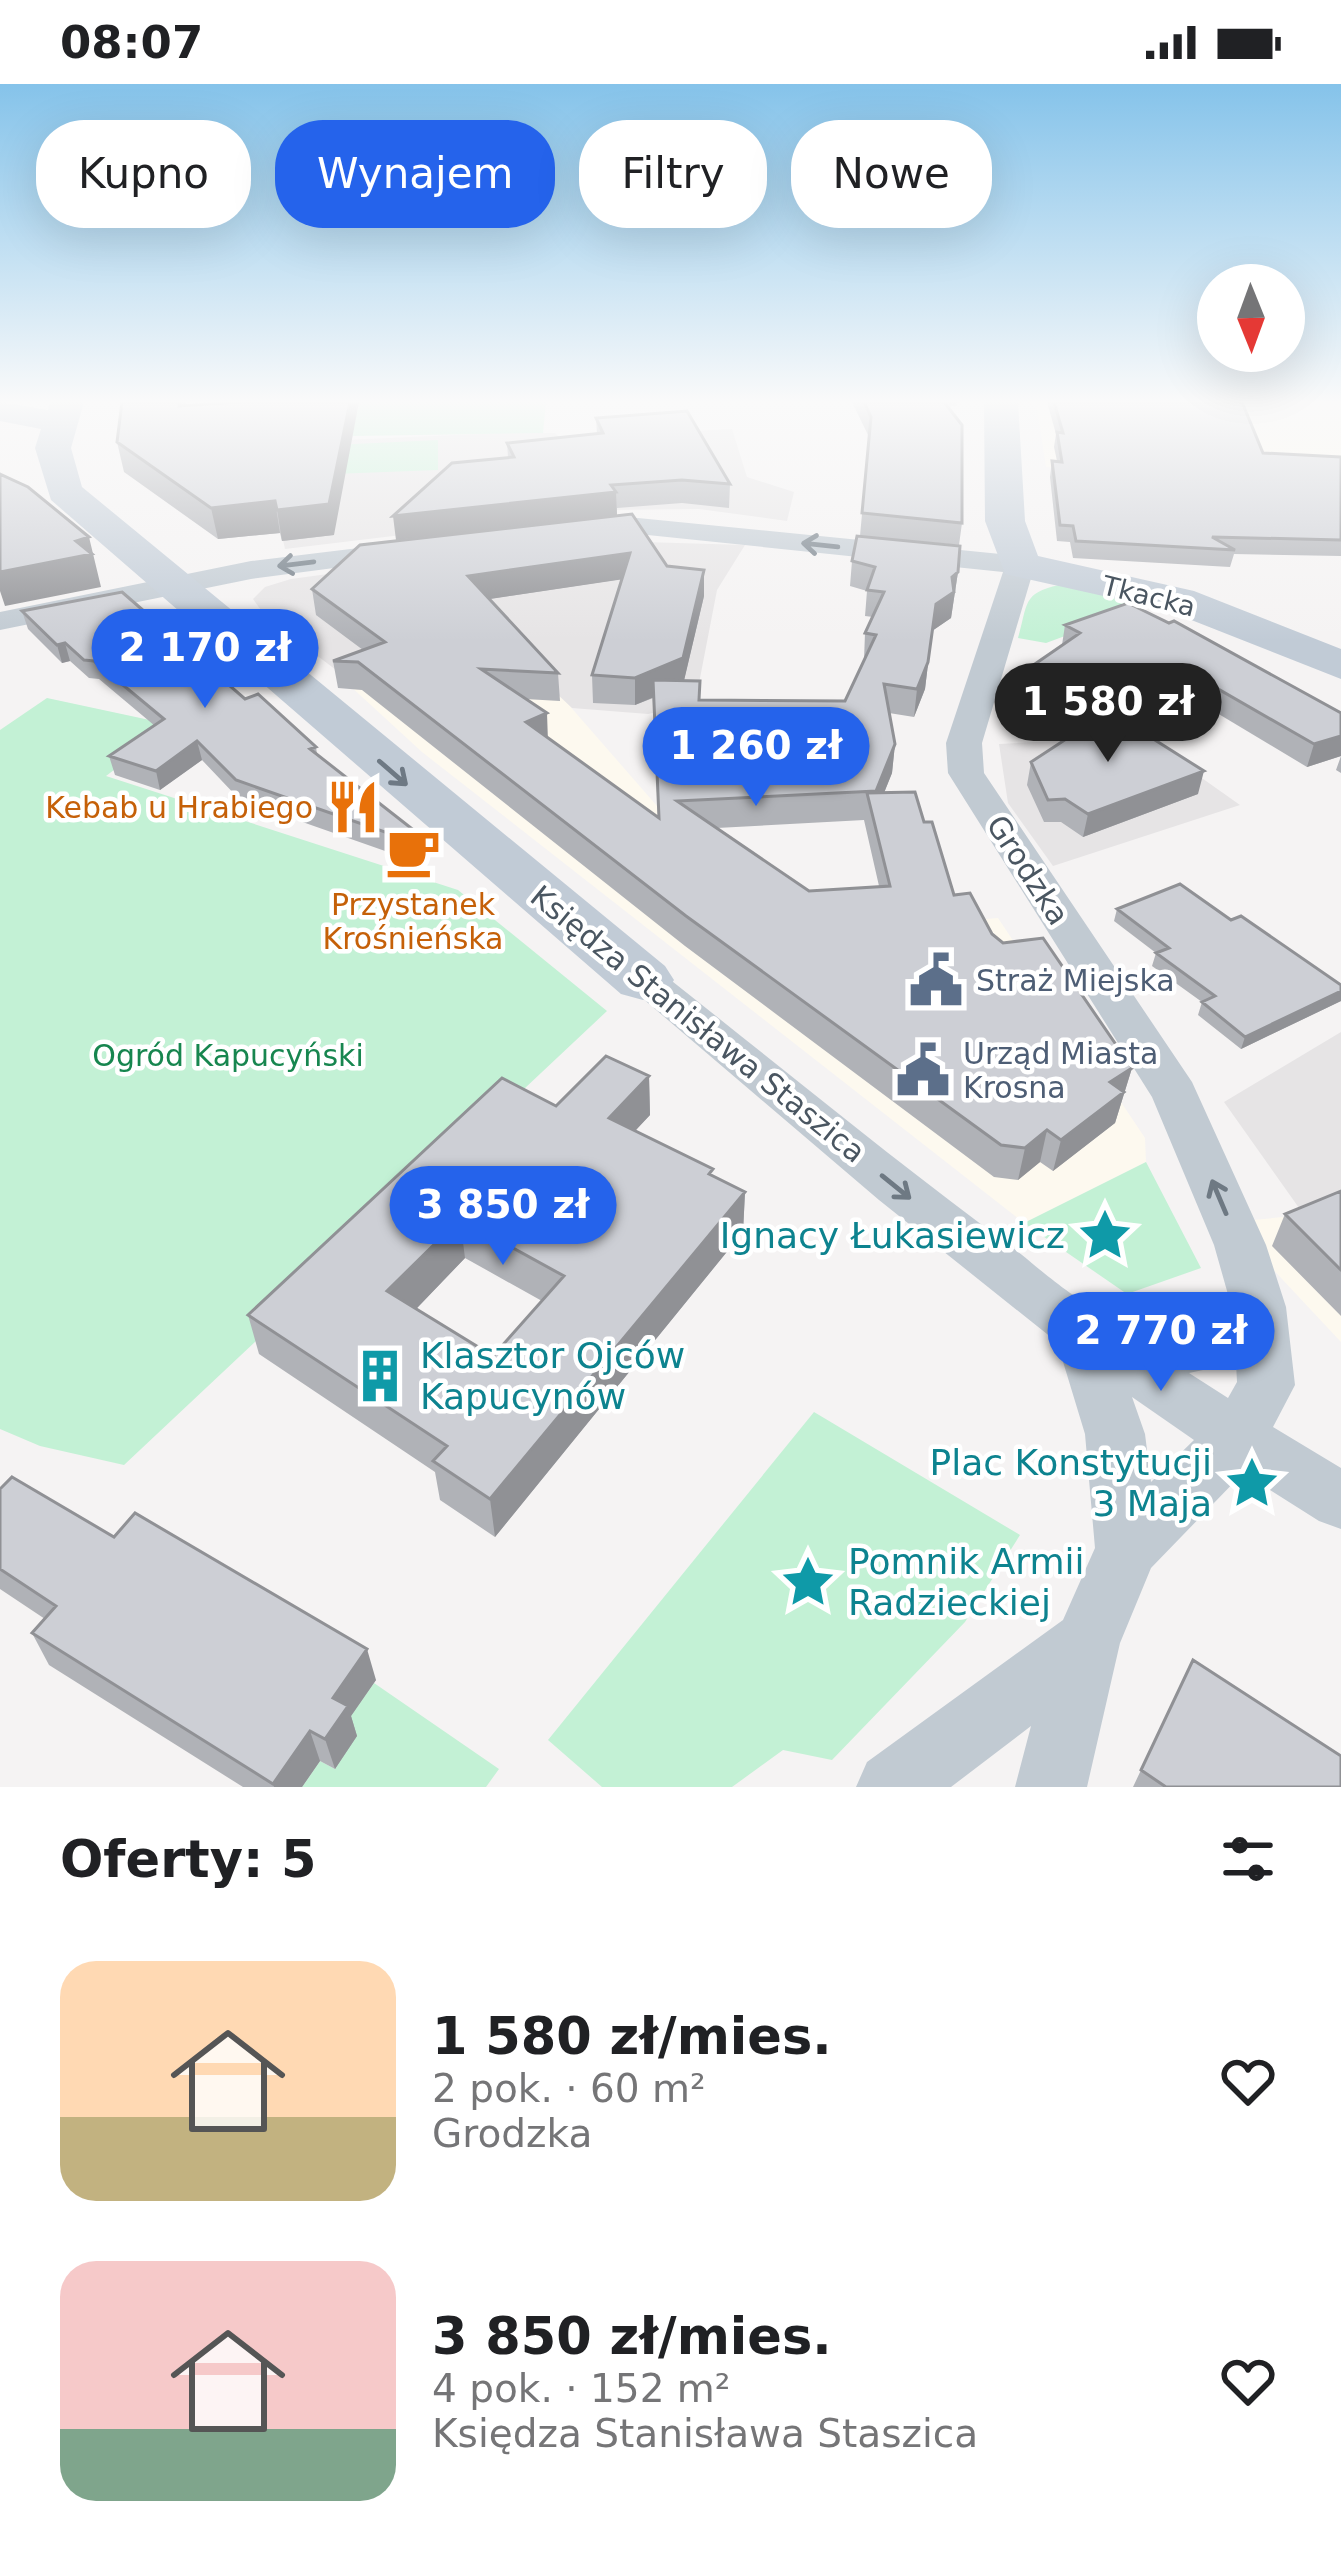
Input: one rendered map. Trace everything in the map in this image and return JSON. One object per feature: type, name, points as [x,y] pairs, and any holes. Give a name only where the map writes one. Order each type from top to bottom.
[{"type":"street","name":"Księdza Stanisława Staszica","points":[[60,481],[64,492],[176,588],[643,980],[1022,1289],[1236,1439]]},
{"type":"street","points":[[563,532],[638,526],[1020,565],[1005,521],[1004,481]]},
{"type":"street","points":[[0,621],[250,570],[424,549]]},
{"type":"street","name":"Tkacka","points":[[1020,565],[1179,600],[1341,665]]},
{"type":"street","name":"Grodzka","points":[[1020,565],[964,743],[966,773],[1175,1094],[1240,1245],[1259,1306],[1266,1385],[1236,1439]]},
{"type":"street","points":[[1022,1289],[1093,1326],[1182,1352],[1238,1338],[1252,1324],[1259,1306]]},
{"type":"street","points":[[1082,1331],[1114,1434],[1127,1548]]},
{"type":"street","points":[[1051,1787],[1087,1643],[1127,1548],[1236,1439],[1341,1502]]},
{"type":"street","points":[[892,1787],[1087,1643]]},
{"type":"shaded area","points":[[275,481],[761,481],[794,492],[787,521],[699,509],[610,510],[285,549]]},
{"type":"shaded area","points":[[1283,481],[1341,481],[1341,485]]},
{"type":"shaded area","points":[[644,542],[745,545],[717,590],[695,704],[648,714],[572,708],[555,692],[344,676],[266,617],[253,599],[265,587],[291,579],[461,556]]},
{"type":"shaded area","points":[[527,657],[712,869],[818,933],[998,918],[1145,1138],[1146,1162],[1024,1223],[422,752],[348,684]]},
{"type":"shaded area","points":[[1131,728],[1240,805],[1053,866],[1008,803],[999,744],[1073,740]]},
{"type":"shaded area","points":[[1341,1032],[1341,1198],[1304,1215],[1224,1102]]},
{"type":"shaded area","points":[[1341,1198],[1341,1342],[1268,1264],[1253,1220],[1304,1215]]},
{"type":"green space","points":[[1059,585],[1149,605],[1046,643],[1018,638],[1032,596]]},
{"type":"green space","name":"Ogród Kapucyński","points":[[47,698],[173,725],[106,776],[458,890],[607,1011],[124,1465],[40,1446],[0,1429],[0,730]]},
{"type":"green space","points":[[1146,1162],[1201,1268],[1127,1294],[1024,1223]]},
{"type":"green space","points":[[814,1412],[1020,1535],[965,1622],[832,1760],[783,1750],[732,1787],[602,1787],[548,1740]]},
{"type":"green space","points":[[374,1683],[499,1769],[486,1787],[302,1787],[320,1761],[335,1769],[342,1728]]},
{"type":"building","points":[[0,481],[28,487],[89,537],[76,541],[92,554],[0,572]]},
{"type":"building","points":[[173,481],[334,481],[329,504],[277,510],[275,501],[211,508]]},
{"type":"building","points":[[431,481],[661,481],[611,485],[616,492],[393,516]]},
{"type":"building","points":[[865,481],[962,481],[962,523],[862,513]]},
{"type":"building","points":[[1055,481],[1341,481],[1341,540],[1212,537],[1235,550],[1076,541],[1073,526],[1060,525]]},
{"type":"building","points":[[632,514],[667,566],[704,570],[683,658],[635,678],[592,675],[630,553],[468,576],[558,673],[481,669],[547,713],[526,722],[659,818],[653,680],[700,681],[699,700],[845,701],[876,635],[865,633],[884,592],[867,590],[875,567],[852,561],[857,536],[960,546],[958,572],[952,577],[954,592],[936,604],[928,662],[917,689],[884,684],[895,744],[876,791],[677,801],[809,891],[890,886],[867,793],[915,792],[924,822],[932,822],[954,895],[970,893],[992,934],[1003,943],[1043,938],[1132,1068],[1110,1082],[1124,1092],[1061,1140],[1047,1130],[1025,1148],[1001,1145],[686,916],[358,662],[333,661],[385,642],[312,589],[360,545]]},
{"type":"building","points":[[122,592],[245,699],[258,694],[316,747],[310,749],[425,839],[422,845],[236,780],[197,741],[156,771],[109,756],[164,719],[94,661],[84,660],[65,643],[57,645],[22,611]]},
{"type":"building","points":[[1128,603],[1169,623],[1174,621],[1341,713],[1341,736],[1314,744],[1192,674],[1064,715],[1026,703],[1035,664],[1080,633],[1065,625]]},
{"type":"building","points":[[1109,711],[1204,771],[1088,814],[1065,799],[1048,800],[1031,762]]},
{"type":"building","points":[[1180,884],[1231,920],[1241,916],[1341,985],[1341,991],[1245,1037],[1202,1002],[1215,996],[1156,953],[1169,948],[1117,909]]},
{"type":"building","points":[[606,1056],[649,1076],[609,1118],[713,1169],[709,1174],[745,1192],[490,1499],[433,1461],[447,1446],[248,1315],[502,1078],[556,1106]],"holes":[[[460,1219],[564,1276],[493,1356],[387,1291]]]},
{"type":"building","points":[[1341,1191],[1341,1270],[1285,1214]]},
{"type":"building","points":[[12,1477],[114,1537],[135,1513],[367,1649],[333,1698],[348,1706],[325,1739],[310,1731],[273,1784],[32,1633],[56,1606],[0,1569],[0,1489]]},
{"type":"building","points":[[1193,1660],[1341,1756],[1341,1787],[1166,1787],[1141,1770]]},
{"type":"place","name":"Kebab u Hrabiego","points":[[353,807]]},
{"type":"place","name":"Przystanek Krośnieńska","points":[[413,852]]},
{"type":"place","name":"Straż Miejska","points":[[936,980]]},
{"type":"place","name":"Urząd Miasta Krosna","points":[[923,1070]]},
{"type":"place","name":"Ignacy Łukasiewicz","points":[[1105,1235]]},
{"type":"place","name":"Klasztor Ojców Kapucynów","points":[[380,1376]]},
{"type":"place","name":"Plac Konstytucji 3 Maja","points":[[1252,1483]]},
{"type":"place","name":"Pomnik Armii Radzieckiej","points":[[808,1582]]}]
